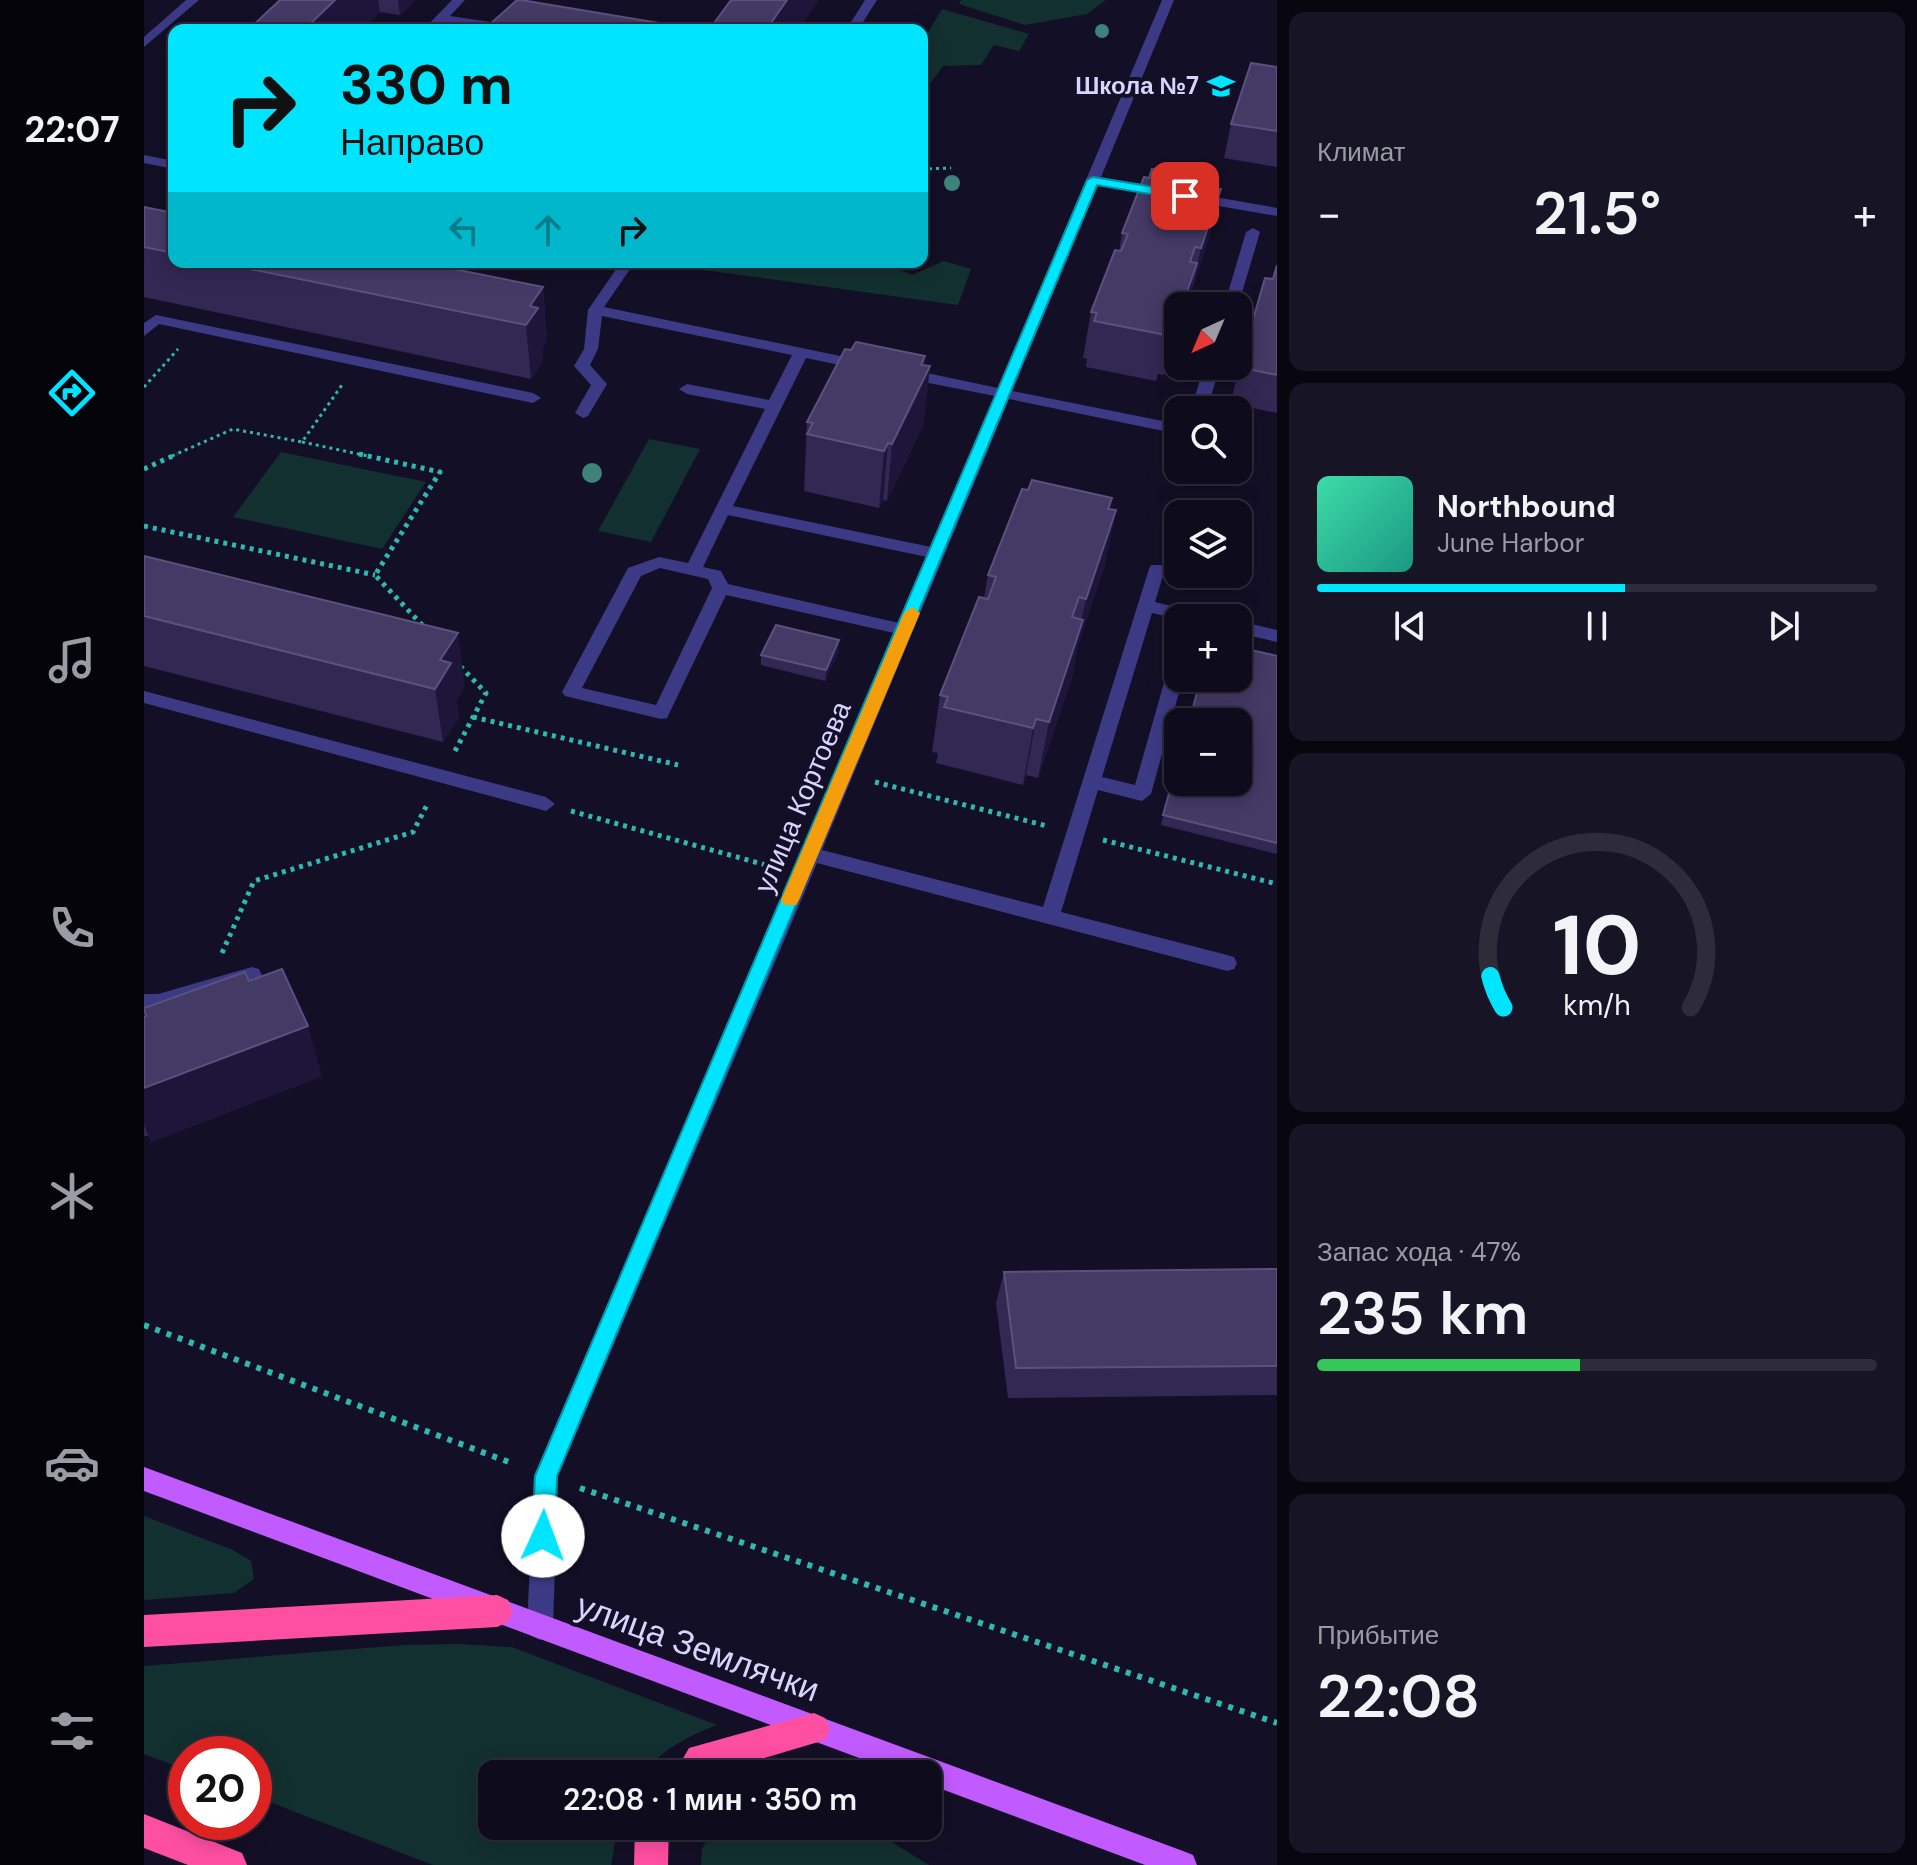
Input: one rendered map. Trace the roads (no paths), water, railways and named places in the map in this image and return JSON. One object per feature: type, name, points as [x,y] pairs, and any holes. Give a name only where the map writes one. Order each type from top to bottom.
[{"type":"highway","points":[[144,1631],[497,1611]]},
{"type":"highway","points":[[701,1760],[814,1729]]},
{"type":"highway","points":[[144,1831],[230,1865]]},
{"type":"highway","points":[[651,1865],[652,1840]]},
{"type":"main road","name":"улица Землячки","points":[[144,1479],[1183,1865]]},
{"type":"street","points":[[144,43],[193,0]]},
{"type":"street","points":[[436,24],[459,0]]},
{"type":"street","points":[[856,24],[871,0]]},
{"type":"street","name":"улица Кортоева","points":[[540,1627],[546,1476],[1168,0]]},
{"type":"street","points":[[442,18],[480,24]]},
{"type":"street","points":[[144,159],[168,164]]},
{"type":"street","points":[[1093,180],[1277,212]]},
{"type":"street","points":[[1235,292],[1253,232]]},
{"type":"street","points":[[583,413],[599,384],[582,366],[591,349],[595,310],[624,268]]},
{"type":"street","points":[[595,310],[1164,426]]},
{"type":"street","points":[[144,332],[156,319],[533,398]]},
{"type":"street","points":[[694,568],[801,352]]},
{"type":"street","points":[[687,389],[774,406]]},
{"type":"street","points":[[723,509],[936,553]]},
{"type":"street","points":[[659,562],[694,568],[715,575],[721,588],[661,713],[571,692],[634,572],[659,562]]},
{"type":"street","points":[[1050,916],[1157,569]]},
{"type":"street","points":[[721,588],[905,630]]},
{"type":"street","points":[[1146,606],[1164,611]]},
{"type":"street","points":[[1252,630],[1277,636]]},
{"type":"street","points":[[1091,781],[1142,794],[1170,692]]},
{"type":"street","points":[[144,697],[546,804]]},
{"type":"street","points":[[806,864],[1050,916],[1227,963]]},
{"type":"street","points":[[144,1002],[158,1002],[252,975]]},
{"type":"place","name":"Школа №7","points":[[1221,86]]}]
